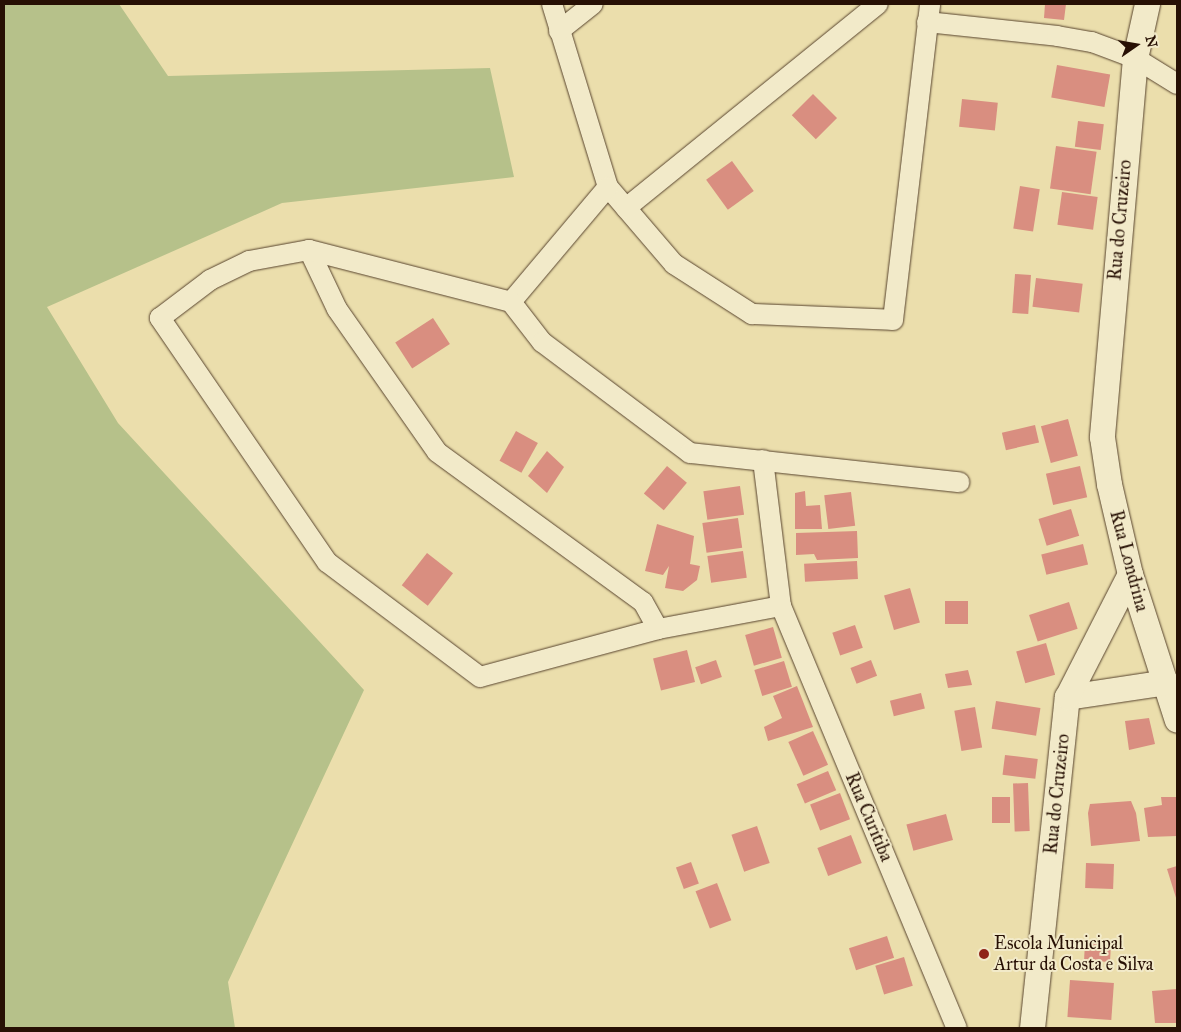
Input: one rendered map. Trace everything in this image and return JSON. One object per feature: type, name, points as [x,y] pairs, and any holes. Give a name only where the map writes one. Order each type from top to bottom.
[{"type":"street","points":[[552,4],[608,187],[674,264],[752,314],[893,320],[929,13],[1092,42],[1135,58],[1177,84]]},
{"type":"street","points":[[560,31],[593,4]]},
{"type":"street","points":[[626,208],[878,4]]},
{"type":"street","name":"Rua do Cruzeiro","points":[[1102,437],[1135,58],[1146,4]]},
{"type":"street","points":[[511,302],[608,187]]},
{"type":"street","points":[[309,250],[337,309],[437,452],[643,602],[658,629]]},
{"type":"street","points":[[781,606],[658,629],[480,677],[327,562],[160,318],[210,280],[249,261],[309,250],[511,302],[542,342],[690,452],[959,482]]},
{"type":"street","name":"Rua Londrina","points":[[1102,437],[1109,484],[1130,574],[1177,720]]},
{"type":"street","name":"Rua Curitiba","points":[[763,460],[781,606],[956,1028]]},
{"type":"street","name":"Rua do Cruzeiro","points":[[1032,1028],[1067,697],[1130,574]]},
{"type":"street","points":[[1067,697],[1166,682]]},
{"type":"green space","points":[[4,4],[119,4],[168,76],[490,68],[514,177],[282,203],[47,307],[118,423],[364,690],[228,982],[235,1028],[4,1028]]},
{"type":"building","points":[[1045,4],[1066,4],[1064,20],[1044,18]]},
{"type":"building","points":[[1057,65],[1110,74],[1104,107],[1051,97]]},
{"type":"building","points":[[813,94],[837,118],[816,139],[792,115]]},
{"type":"building","points":[[962,99],[998,103],[995,131],[959,127]]},
{"type":"building","points":[[1078,121],[1104,124],[1101,150],[1075,147]]},
{"type":"building","points":[[1056,146],[1097,152],[1091,194],[1050,189]]},
{"type":"building","points":[[732,161],[754,191],[728,210],[706,180]]},
{"type":"building","points":[[1020,186],[1040,189],[1033,232],[1013,228]]},
{"type":"building","points":[[1062,192],[1098,197],[1093,230],[1057,225]]},
{"type":"building","points":[[1015,274],[1031,275],[1028,314],[1012,313]]},
{"type":"building","points":[[1036,278],[1083,284],[1079,313],[1032,307]]},
{"type":"building","points":[[433,318],[450,344],[412,369],[395,343]]},
{"type":"building","points":[[1068,419],[1078,456],[1051,463],[1041,426]]},
{"type":"building","points":[[1035,425],[1039,443],[1006,450],[1002,433]]},
{"type":"building","points":[[516,431],[538,443],[521,473],[500,461]]},
{"type":"building","points":[[547,451],[564,467],[547,493],[528,476]]},
{"type":"building","points":[[667,466],[687,483],[664,510],[644,494]]},
{"type":"building","points":[[1080,466],[1087,497],[1053,505],[1046,474]]},
{"type":"building","points":[[740,486],[744,515],[707,520],[703,491]]},
{"type":"building","points":[[805,491],[806,506],[820,505],[822,529],[795,529],[795,493]]},
{"type":"building","points":[[851,492],[855,526],[828,529],[824,495]]},
{"type":"building","points":[[1071,509],[1079,536],[1047,546],[1038,519]]},
{"type":"building","points":[[738,518],[742,548],[707,553],[702,523]]},
{"type":"building","points":[[657,524],[694,536],[690,564],[700,566],[697,580],[683,591],[665,588],[669,566],[663,575],[645,571]]},
{"type":"building","points":[[857,531],[858,558],[817,560],[814,554],[796,555],[796,533]]},
{"type":"building","points":[[1083,544],[1088,564],[1046,575],[1041,554]]},
{"type":"building","points":[[743,551],[747,578],[711,583],[707,556]]},
{"type":"building","points":[[427,553],[453,573],[428,606],[402,585]]},
{"type":"building","points":[[857,561],[858,579],[805,582],[804,564]]},
{"type":"building","points":[[910,588],[920,623],[894,630],[884,595]]},
{"type":"building","points":[[945,601],[968,601],[968,624],[945,624]]},
{"type":"building","points":[[1069,602],[1078,629],[1038,642],[1029,615]]},
{"type":"building","points":[[855,625],[863,648],[840,656],[832,633]]},
{"type":"building","points":[[773,627],[782,658],[754,666],[745,635]]},
{"type":"building","points":[[1046,643],[1055,675],[1025,683],[1016,652]]},
{"type":"building","points":[[687,650],[695,682],[661,690],[653,658]]},
{"type":"building","points":[[716,660],[722,677],[701,684],[695,667]]},
{"type":"building","points":[[871,660],[877,676],[857,684],[850,668]]},
{"type":"building","points":[[784,661],[792,687],[762,696],[754,670]]},
{"type":"building","points":[[968,670],[972,685],[948,688],[945,674]]},
{"type":"building","points":[[797,686],[813,727],[768,741],[764,727],[782,718],[773,696]]},
{"type":"building","points":[[921,693],[925,709],[894,716],[890,701]]},
{"type":"building","points":[[996,701],[1040,708],[1036,736],[992,729]]},
{"type":"building","points":[[975,707],[982,747],[961,751],[954,711]]},
{"type":"building","points":[[1149,718],[1155,744],[1129,750],[1125,721]]},
{"type":"building","points":[[813,731],[828,765],[803,776],[788,742]]},
{"type":"building","points":[[1005,755],[1038,759],[1035,779],[1003,775]]},
{"type":"building","points":[[828,771],[836,790],[805,804],[797,784]]},
{"type":"building","points":[[1028,783],[1030,831],[1015,831],[1013,784]]},
{"type":"building","points":[[840,793],[850,819],[820,831],[810,804]]},
{"type":"building","points":[[992,797],[1010,797],[1010,823],[992,823]]},
{"type":"building","points":[[1161,797],[1177,797],[1177,836],[1148,837],[1144,808],[1162,805]]},
{"type":"building","points":[[1131,801],[1136,813],[1140,841],[1091,846],[1088,813],[1090,804]]},
{"type":"building","points":[[946,814],[953,840],[913,851],[906,825]]},
{"type":"building","points":[[757,826],[770,863],[744,872],[731,835]]},
{"type":"building","points":[[851,835],[862,863],[828,876],[817,848]]},
{"type":"building","points":[[691,862],[699,884],[684,889],[676,867]]},
{"type":"building","points":[[1086,863],[1114,864],[1113,889],[1085,888]]},
{"type":"building","points":[[1177,866],[1177,901],[1167,869]]},
{"type":"building","points":[[717,883],[731,920],[710,929],[696,891]]},
{"type":"building","points":[[887,936],[894,958],[856,970],[849,948]]},
{"type":"building","points":[[1085,942],[1111,943],[1110,962],[1084,961]]},
{"type":"building","points":[[904,957],[913,986],[884,994],[875,966]]},
{"type":"building","points":[[1070,980],[1114,983],[1111,1020],[1067,1017]]},
{"type":"building","points":[[1177,989],[1177,1023],[1155,1023],[1152,991]]},
{"type":"place","name":"Escola Municipal Artur da Costa e Silva","points":[[984,954]]}]
